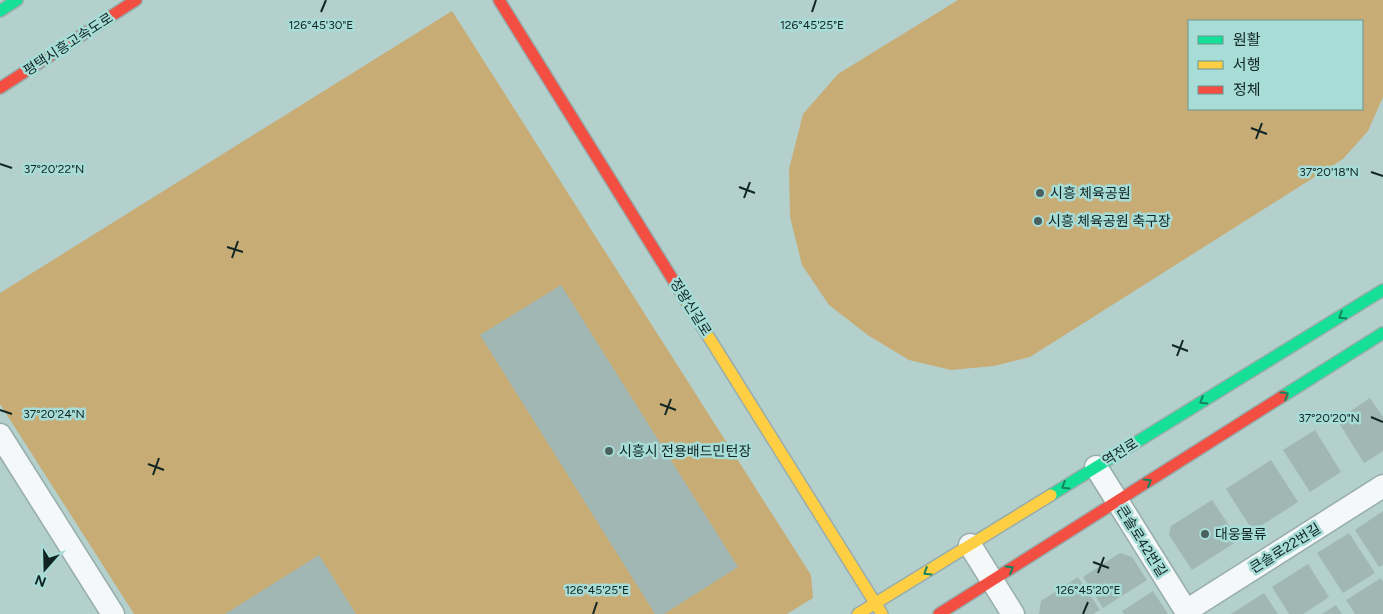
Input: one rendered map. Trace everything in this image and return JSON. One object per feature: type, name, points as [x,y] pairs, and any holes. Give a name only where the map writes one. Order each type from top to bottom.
[{"type":"main road","points":[[0,11],[17,0]]},
{"type":"main road","name":"평택시흥고속도로","points":[[0,88],[136,0]]},
{"type":"main road","name":"정왕신길로","points":[[499,0],[882,614]]},
{"type":"main road","name":"역전로","points":[[858,614],[1383,290]]},
{"type":"main road","points":[[940,614],[1383,333]]},
{"type":"street","points":[[0,436],[112,614]]},
{"type":"street","name":"큰솔로42번길","points":[[1096,467],[1187,612]]},
{"type":"street","name":"큰솔로22번길","points":[[1187,612],[1383,486]]},
{"type":"street","points":[[970,545],[1014,614]]},
{"type":"shaded area","name":"시흥 체육공원","points":[[958,0],[1383,0],[1383,97],[1368,131],[1343,159],[1030,357],[994,366],[951,370],[909,360],[869,336],[829,305],[802,265],[790,217],[789,169],[803,114],[838,74]]},
{"type":"shaded area","points":[[452,11],[811,575],[813,598],[787,614],[134,614],[0,404],[0,293]]},
{"type":"building","name":"시흥시 전용배드민턴장","points":[[561,285],[738,567],[664,614],[655,614],[480,335]]},
{"type":"building","points":[[1370,398],[1383,417],[1383,451],[1364,463],[1337,420]]},
{"type":"building","points":[[1315,430],[1341,472],[1310,492],[1283,450]]},
{"type":"building","points":[[1271,460],[1298,502],[1253,531],[1226,489]]},
{"type":"building","points":[[1212,500],[1239,540],[1192,570],[1169,535],[1171,526]]},
{"type":"building","points":[[1383,511],[1383,565],[1379,567],[1355,530]]},
{"type":"building","points":[[1349,533],[1375,573],[1343,593],[1317,553]]},
{"type":"building","points":[[1120,553],[1132,557],[1147,580],[1103,608],[1083,577]]},
{"type":"building","points":[[319,555],[356,614],[225,614]]},
{"type":"building","points":[[1308,564],[1329,597],[1303,614],[1289,614],[1272,587]]},
{"type":"building","points":[[1078,577],[1100,610],[1093,614],[1039,614],[1041,601]]},
{"type":"building","points":[[1381,578],[1383,582],[1383,614],[1355,614],[1346,600]]},
{"type":"building","points":[[1153,591],[1168,614],[1124,614],[1122,611]]},
{"type":"building","points":[[1264,593],[1278,614],[1231,614]]},
{"type":"building","points":[[1336,605],[1342,614],[1322,614]]},
{"type":"traffic: fast","points":[[0,11],[17,0]]},
{"type":"traffic: fast","points":[[1051,495],[1383,290]]},
{"type":"traffic: fast","points":[[1283,396],[1383,333]]},
{"type":"traffic: slow","points":[[675,283],[882,614]]},
{"type":"traffic: slow","points":[[858,614],[1051,495]]},
{"type":"traffic: jam","points":[[0,88],[136,0]]},
{"type":"traffic: jam","points":[[499,0],[675,283]]},
{"type":"traffic: jam","points":[[939,614],[1283,396]]},
{"type":"place","name":"시흥 체육공원","points":[[1040,193]]},
{"type":"place","name":"시흥 체육공원 축구장","points":[[1038,221]]},
{"type":"place","name":"시흥시 전용배드민턴장","points":[[609,451]]},
{"type":"place","name":"대웅물류","points":[[1205,534]]}]
